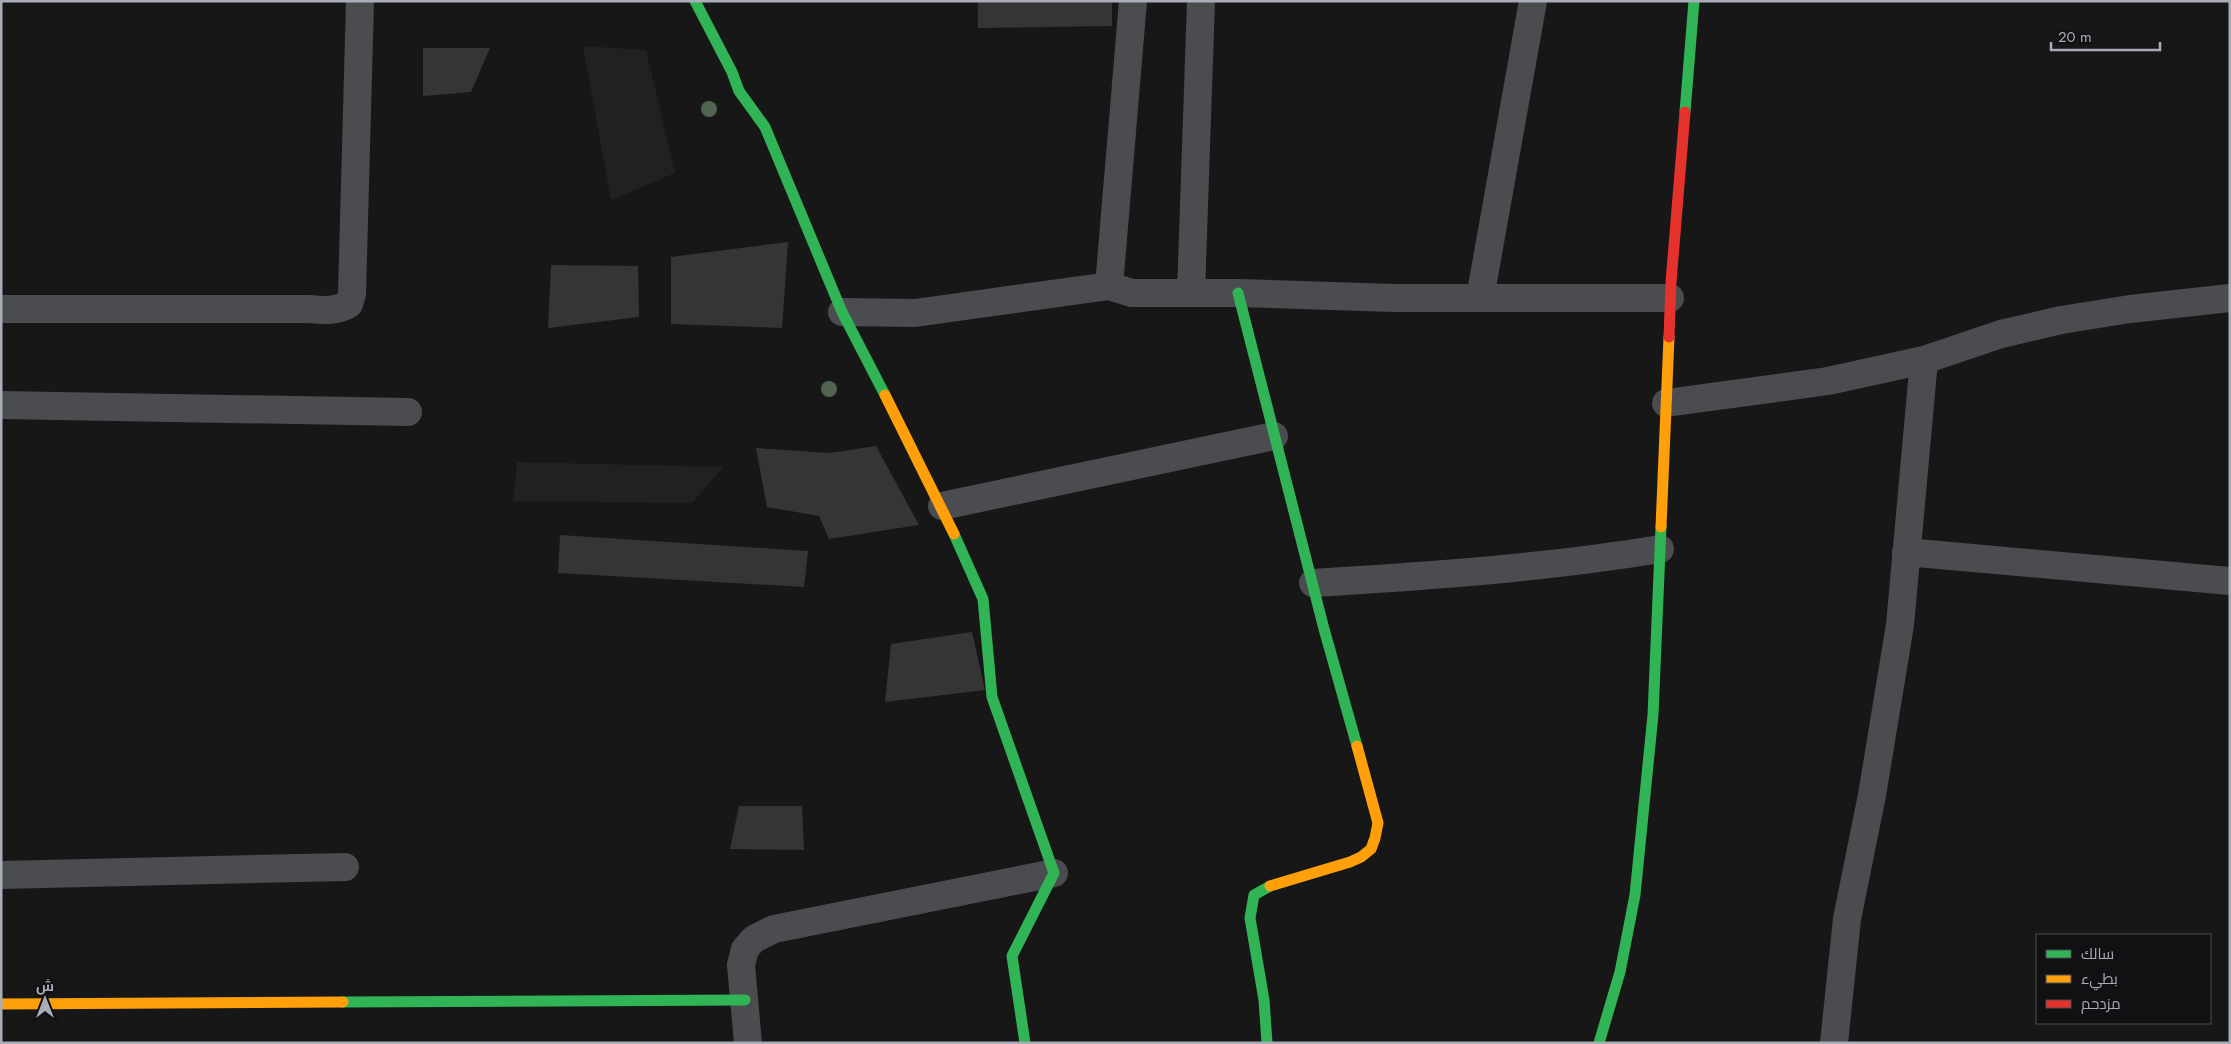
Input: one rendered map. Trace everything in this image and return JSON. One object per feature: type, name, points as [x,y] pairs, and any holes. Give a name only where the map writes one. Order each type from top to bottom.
[{"type":"street","points":[[1,309],[323,310],[342,309],[349,304],[352,294],[360,1]]},
{"type":"street","points":[[695,1],[732,72],[739,91],[765,127],[842,312],[942,506],[983,599],[992,697],[1054,873],[1012,956],[1025,1043]]},
{"type":"street","points":[[1109,286],[1133,1]]},
{"type":"street","points":[[1190,293],[1201,1]]},
{"type":"street","points":[[1480,298],[1532,1]]},
{"type":"street","points":[[1599,1043],[1620,972],[1635,895],[1654,716],[1670,298],[1694,1]]},
{"type":"street","points":[[842,312],[915,313],[1109,286],[1132,293],[1238,293],[1394,298],[1670,298]]},
{"type":"street","points":[[1238,293],[1274,436],[1378,823],[1376,841],[1367,854],[1352,861],[1265,887],[1254,895],[1250,918],[1264,1000],[1267,1043]]},
{"type":"street","points":[[1666,403],[1828,381],[1924,360],[2001,334],[2061,320],[2130,309],[2230,298]]},
{"type":"street","points":[[1834,1043],[1847,919],[1872,795],[1900,625],[1924,360]]},
{"type":"street","points":[[1,405],[408,412]]},
{"type":"street","points":[[942,506],[1274,436]]},
{"type":"street","points":[[1313,583],[1442,575],[1590,560],[1660,549]]},
{"type":"street","points":[[1906,552],[2230,581]]},
{"type":"street","points":[[1,875],[345,867]]},
{"type":"street","points":[[748,1043],[741,965],[745,949],[754,939],[774,928],[1054,873]]},
{"type":"street","points":[[1,1004],[745,1000]]},
{"type":"shaded area","points":[[583,46],[646,50],[675,173],[611,200]]},
{"type":"shaded area","points":[[517,462],[723,467],[692,503],[513,501]]},
{"type":"building","points":[[978,1],[1112,1],[1112,26],[978,28]]},
{"type":"building","points":[[423,48],[490,48],[471,92],[423,96]]},
{"type":"building","points":[[788,242],[782,328],[671,324],[671,257]]},
{"type":"building","points":[[551,265],[638,266],[639,317],[548,328]]},
{"type":"building","points":[[876,446],[919,525],[829,539],[819,516],[767,507],[756,448],[830,453]]},
{"type":"building","points":[[560,535],[808,551],[804,587],[558,573]]},
{"type":"building","points":[[972,632],[985,690],[885,702],[891,644]]},
{"type":"building","points":[[739,806],[802,806],[804,850],[730,849]]},
{"type":"traffic: fast","points":[[695,1],[732,72],[739,91],[765,127],[842,312],[885,395]]},
{"type":"traffic: fast","points":[[1685,112],[1694,1]]},
{"type":"traffic: fast","points":[[1238,293],[1324,629],[1357,746]]},
{"type":"traffic: fast","points":[[1599,1043],[1620,972],[1635,895],[1653,715],[1661,527]]},
{"type":"traffic: fast","points":[[954,534],[983,599],[992,697],[1054,873],[1012,956],[1025,1043]]},
{"type":"traffic: fast","points":[[1267,1043],[1264,1000],[1250,918],[1254,895],[1270,886]]},
{"type":"traffic: fast","points":[[343,1002],[745,1000]]},
{"type":"traffic: slow","points":[[1661,527],[1669,337]]},
{"type":"traffic: slow","points":[[885,395],[954,534]]},
{"type":"traffic: slow","points":[[1270,886],[1350,862],[1361,857],[1371,849],[1378,823],[1357,746]]},
{"type":"traffic: slow","points":[[1,1004],[343,1002]]},
{"type":"traffic: jam","points":[[1669,337],[1671,282],[1685,112]]}]
